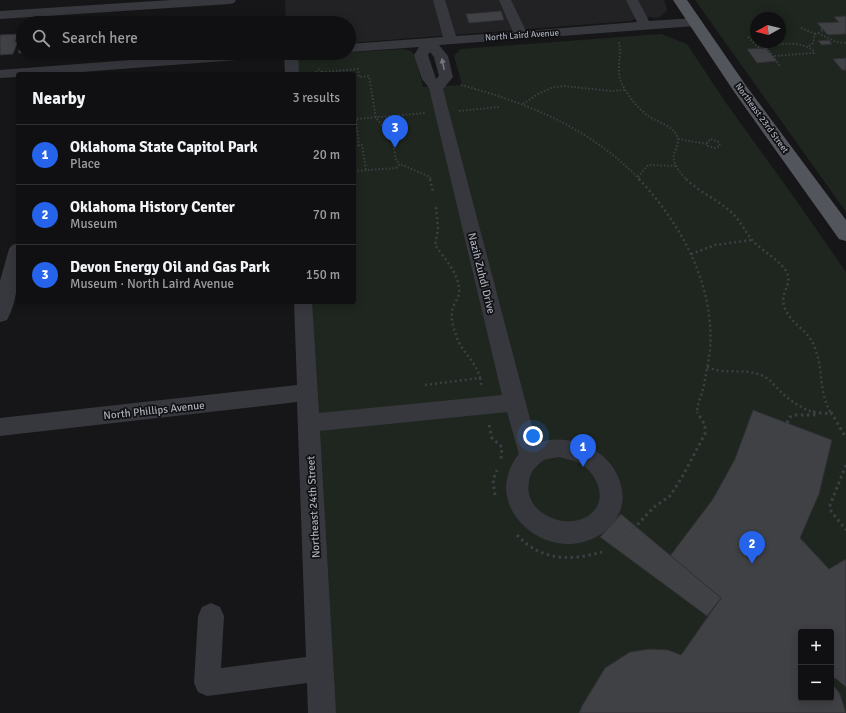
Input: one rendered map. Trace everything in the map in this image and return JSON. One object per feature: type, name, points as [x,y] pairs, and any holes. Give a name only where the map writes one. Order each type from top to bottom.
[{"type":"main road","name":"Northeast 23rd Street","points":[[680,0],[741,90],[846,234]]},
{"type":"street","points":[[0,15],[230,0]]},
{"type":"street","points":[[439,0],[451,40]]},
{"type":"street","points":[[505,0],[521,35]]},
{"type":"street","points":[[632,0],[646,26]]},
{"type":"street","name":"North Laird Avenue","points":[[356,47],[695,22]]},
{"type":"street","name":"Nazih Zuhdi Drive","points":[[428,42],[421,55],[429,79],[436,88],[524,438],[531,457]]},
{"type":"street","points":[[44,72],[194,60]]},
{"type":"street","points":[[291,60],[292,72]]},
{"type":"street","points":[[0,74],[16,73]]},
{"type":"street","points":[[0,315],[16,256]]},
{"type":"street","name":"Northeast 24th Street","points":[[303,304],[322,713]]},
{"type":"street","name":"North Phillips Avenue","points":[[0,427],[307,392]]},
{"type":"street","points":[[309,423],[515,402]]},
{"type":"street","points":[[211,616],[207,683],[320,668]]},
{"type":"path","points":[[801,28],[815,34],[823,31],[820,27]]},
{"type":"path","points":[[818,33],[836,42],[846,44]]},
{"type":"path","points":[[809,46],[813,43],[815,34]]},
{"type":"path","points":[[618,40],[621,50],[618,72],[626,90],[642,110],[671,129],[678,139],[707,144],[715,148],[721,145],[717,141],[711,139],[707,142],[707,144]]},
{"type":"path","points":[[773,56],[814,53],[809,46],[796,44],[786,45]]},
{"type":"path","points":[[767,48],[780,66]]},
{"type":"path","points":[[322,72],[358,70],[359,77],[369,76],[376,118],[392,137],[396,160],[400,164],[430,177],[433,192]]},
{"type":"path","points":[[461,85],[523,104],[556,119],[586,136],[613,155],[638,177],[664,207],[682,235],[691,254],[702,286],[708,315],[710,343],[707,367],[697,411],[706,429],[681,479],[670,496],[654,507],[621,542]]},
{"type":"path","points":[[523,104],[551,86],[573,85],[612,91],[626,90]]},
{"type":"path","points":[[452,111],[499,107]]},
{"type":"path","points":[[366,170],[362,146],[359,146],[356,119],[429,113]]},
{"type":"path","points":[[678,139],[674,158],[684,177],[696,188],[736,216],[752,240],[778,263],[787,274],[788,285],[782,295],[784,311],[789,318],[805,331],[816,348],[824,398],[832,414],[840,424],[846,438]]},
{"type":"path","points":[[356,171],[396,168],[400,164]]},
{"type":"path","points":[[638,177],[642,175],[645,167],[648,165],[677,166]]},
{"type":"path","points":[[436,206],[438,229],[435,245],[454,270],[458,285],[458,299],[452,311],[456,337],[466,354],[476,364],[483,390]]},
{"type":"path","points":[[691,254],[715,245],[752,240]]},
{"type":"path","points":[[707,367],[718,373],[742,370],[761,375],[800,406],[814,414],[824,415]]},
{"type":"path","points":[[425,385],[480,378]]},
{"type":"path","points":[[787,423],[790,417],[795,415],[832,414]]},
{"type":"path","points":[[846,465],[830,505],[831,511],[846,530]]},
{"type":"shaded area","points":[[285,0],[664,0],[667,10],[660,17],[634,19],[631,21],[356,42],[356,16],[286,16]]},
{"type":"shaded area","points":[[695,0],[846,0],[846,212]]},
{"type":"shaded area","points":[[661,34],[687,44],[726,103],[846,272],[846,713],[335,713],[309,304],[356,304],[356,72],[297,72],[296,60],[356,60],[356,52],[404,49],[411,51],[415,55],[423,87],[462,85],[454,56],[461,49]]},
{"type":"building","points":[[501,11],[504,20],[469,23],[466,14]]},
{"type":"building","points":[[846,16],[846,34],[828,35],[817,23],[839,22],[834,17]]},
{"type":"building","points":[[16,34],[16,46],[13,54],[0,55],[0,35]]},
{"type":"building","points":[[829,40],[832,44],[822,45],[818,41]]},
{"type":"building","points":[[766,48],[777,61],[757,63],[747,49]]},
{"type":"building","points":[[846,58],[846,70],[842,70],[833,59]]},
{"type":"building","points":[[753,410],[832,440],[819,494],[800,538],[829,569],[846,559],[846,687],[834,679],[834,629],[798,629],[798,701],[834,701],[834,686],[840,694],[846,713],[579,713],[605,668],[630,652],[650,649],[668,650],[681,655],[721,598],[670,556],[713,499],[735,459]]},
{"type":"building","points":[[621,514],[721,598],[707,616],[600,537]]},
{"type":"place","name":"Devon Energy Oil and Gas Park","points":[[395,148]]},
{"type":"place","name":"Oklahoma State Capitol Park","points":[[583,467]]},
{"type":"place","name":"Oklahoma History Center","points":[[752,564]]}]
